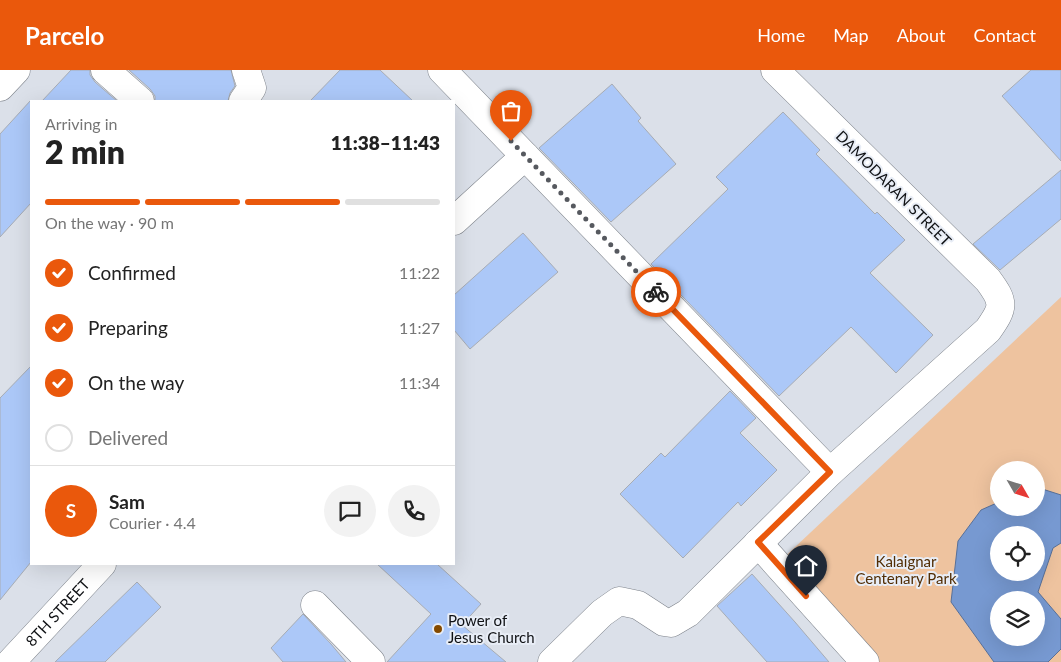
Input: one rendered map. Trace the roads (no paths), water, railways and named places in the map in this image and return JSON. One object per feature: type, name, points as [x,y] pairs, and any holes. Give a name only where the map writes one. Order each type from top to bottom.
[{"type":"street","points":[[0,87],[16,70]]},
{"type":"street","points":[[105,70],[139,100]]},
{"type":"street","points":[[245,100],[252,88],[246,70]]},
{"type":"street","points":[[442,70],[830,472],[688,613],[678,620],[671,623],[664,622],[638,605],[618,601],[602,613],[552,662]]},
{"type":"street","name":"DAMODARAN STREET","points":[[775,70],[988,280],[999,296],[1000,312],[988,330],[830,472]]},
{"type":"street","points":[[455,219],[524,156]]},
{"type":"street","points":[[758,542],[865,662]]},
{"type":"street","name":"8TH STREET","points":[[11,662],[101,565]]},
{"type":"street","points":[[315,605],[371,662]]},
{"type":"water","points":[[1045,490],[1061,495],[1061,543],[1053,548],[1045,571],[1045,526],[990,526],[990,581],[1042,581],[1038,591],[990,591],[990,646],[1045,646],[1045,600],[1061,619],[1061,649],[1048,662],[994,662],[951,602],[958,541],[981,510],[990,506],[990,516],[1045,516]]},
{"type":"place","name":"Power of Jesus Church","points":[[438,629]]},
{"type":"park label","name":"Kalaignar Centenary Park","points":[[906,570]]}]
